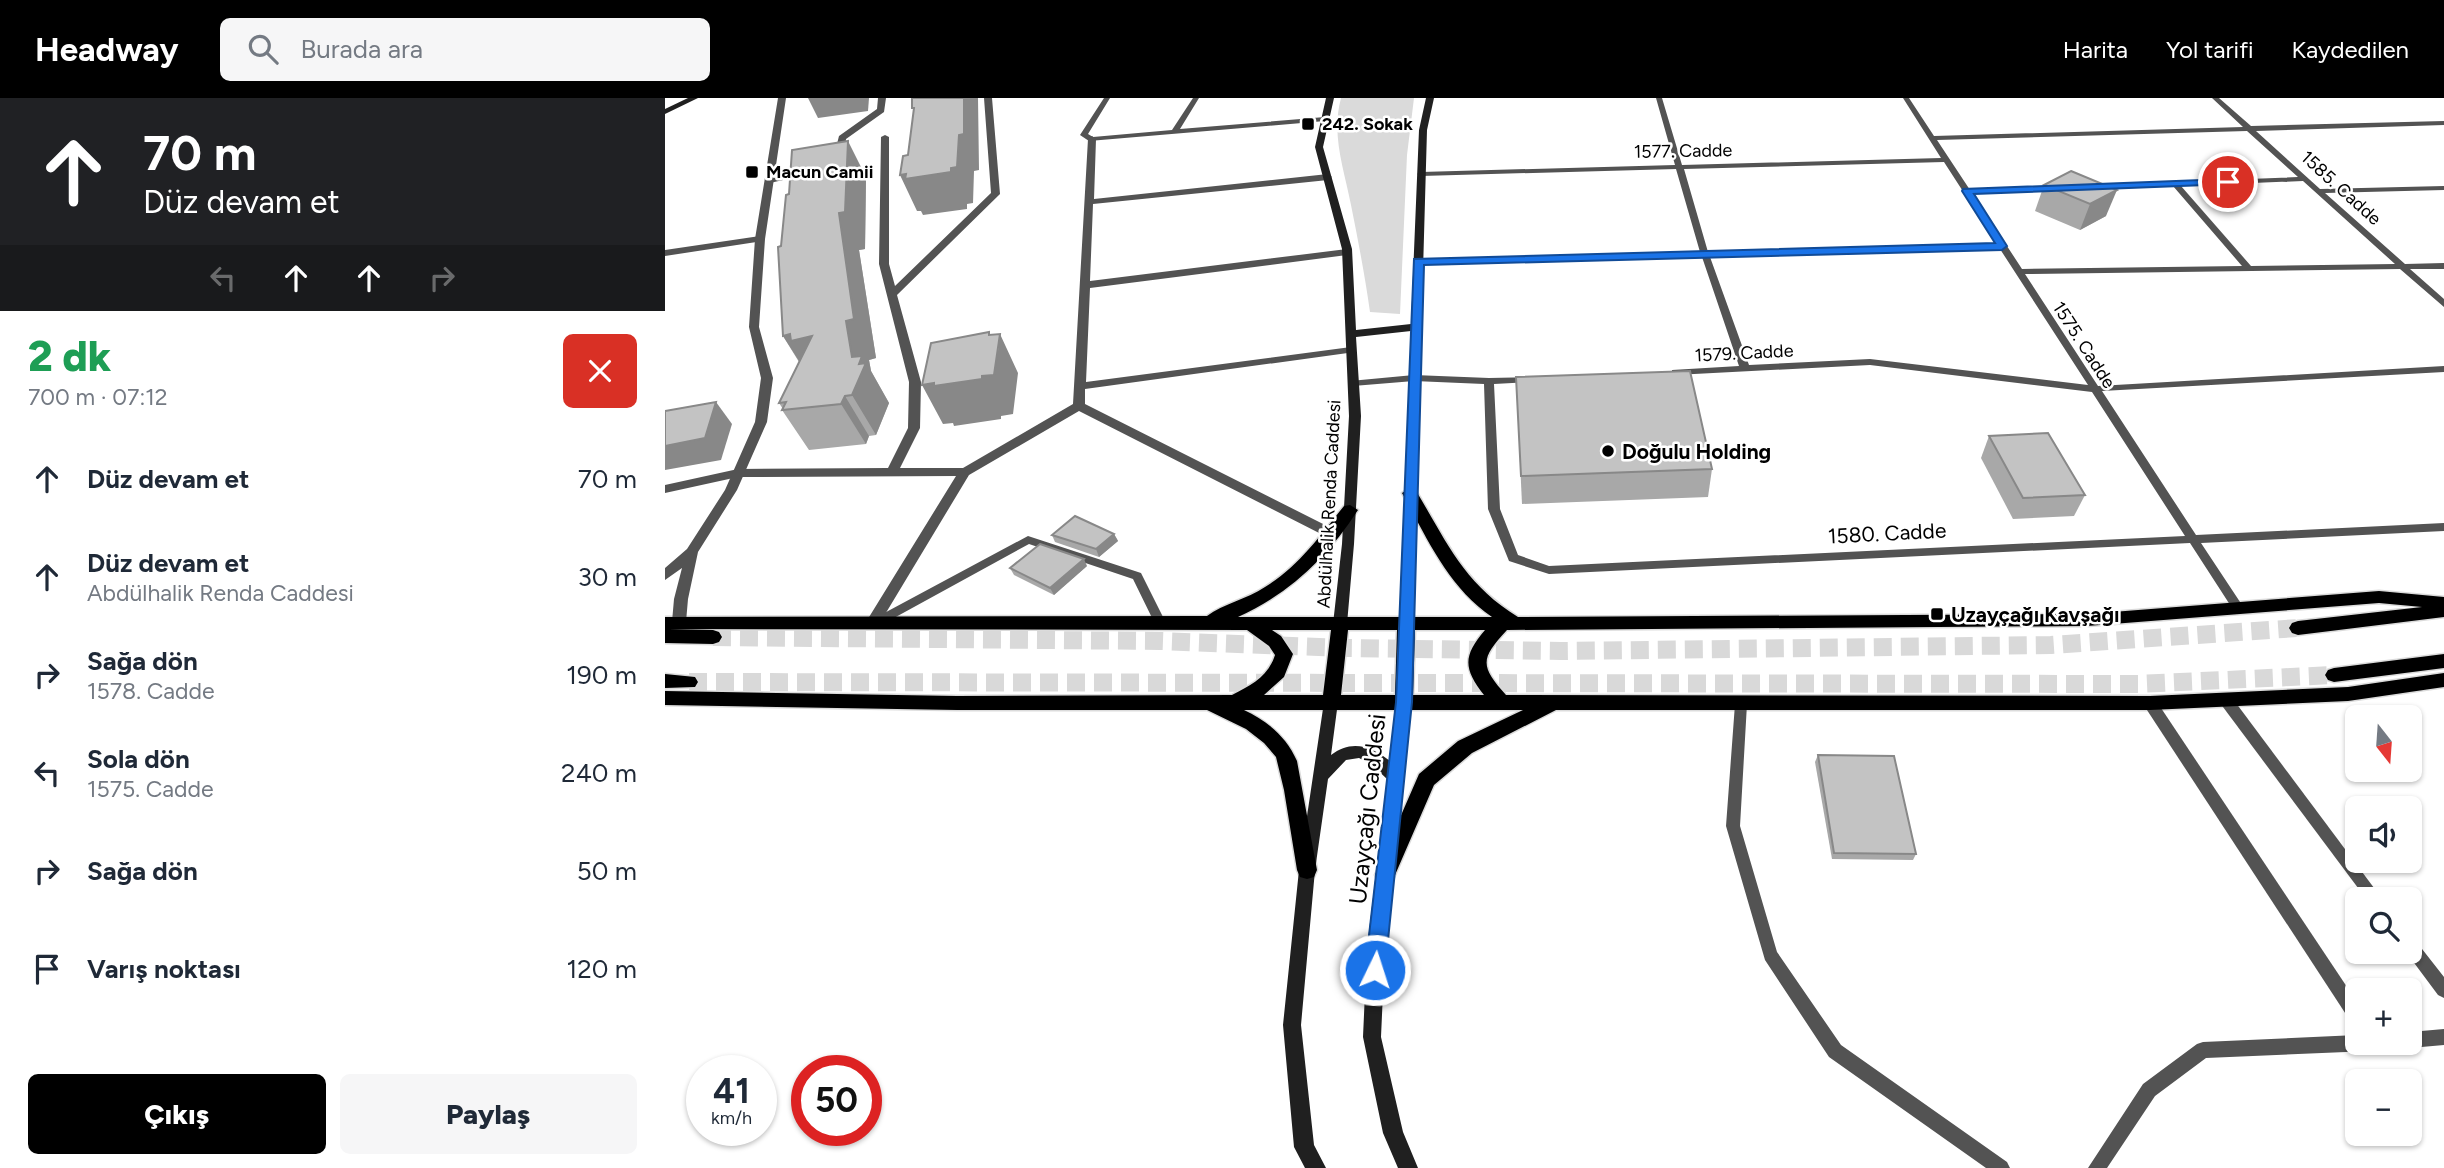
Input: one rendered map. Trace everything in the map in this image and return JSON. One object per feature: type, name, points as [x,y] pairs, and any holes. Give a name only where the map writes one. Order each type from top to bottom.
[{"type":"main road","points":[[665,112],[694,98]]},
{"type":"main road","name":"Abdülhalik Renda Caddesi","points":[[1330,98],[1319,147],[1347,252],[1355,416],[1340,624]]},
{"type":"main road","points":[[1404,702],[1421,174],[1423,131],[1430,98]]},
{"type":"main road","points":[[1351,334],[1416,327]]},
{"type":"main road","points":[[1410,493],[1453,572],[1481,601],[1509,624]]},
{"type":"main road","points":[[1201,624],[1235,612],[1266,596],[1294,574],[1332,534],[1350,510]]},
{"type":"main road","points":[[672,622],[1509,624],[2060,620],[2379,597],[2444,603]]},
{"type":"main road","points":[[2298,628],[2444,611]]},
{"type":"main road","points":[[1237,701],[1268,684],[1280,672],[1284,654],[1275,641],[1250,623]]},
{"type":"main road","points":[[1316,1168],[1304,1147],[1292,1025],[1307,870],[1340,624]]},
{"type":"main road","points":[[1501,702],[1476,673],[1475,661],[1482,644],[1509,624]]},
{"type":"main road","points":[[665,636],[713,636]]},
{"type":"main road","points":[[2334,675],[2444,661]]},
{"type":"main road","points":[[665,698],[957,703],[2150,703],[2348,694],[2444,680]]},
{"type":"main road","points":[[665,681],[689,682]]},
{"type":"main road","points":[[1201,701],[1235,713],[1272,740],[1286,755],[1307,870]]},
{"type":"main road","name":"Uzayçağı Caddesi","points":[[1404,702],[1376,948],[1373,1037],[1393,1133],[1408,1168]]},
{"type":"main road","points":[[1385,875],[1426,780],[1465,747],[1554,703]]},
{"type":"main road","points":[[1319,779],[1331,762],[1361,751],[1371,753],[1382,761],[1395,777]]},
{"type":"street","points":[[672,622],[681,599],[692,552],[738,473],[761,422],[767,378],[754,327],[760,239],[782,98]]},
{"type":"street","points":[[832,163],[840,155],[842,138],[881,110],[882,98]]},
{"type":"street","points":[[892,293],[996,194],[988,98]]},
{"type":"street","points":[[885,137],[884,264],[915,382],[914,428],[892,473]]},
{"type":"street","points":[[1079,405],[1092,139]]},
{"type":"street","points":[[770,180],[817,170]]},
{"type":"street","points":[[1090,202],[1328,177]]},
{"type":"street","points":[[665,253],[760,239]]},
{"type":"street","points":[[1086,285],[1347,252]]},
{"type":"street","points":[[1082,386],[1351,350]]},
{"type":"street","points":[[876,622],[965,472],[1079,405]]},
{"type":"street","points":[[1079,405],[1332,534]]},
{"type":"street","points":[[665,489],[738,473],[965,472]]},
{"type":"street","points":[[665,575],[692,552]]},
{"type":"lane","points":[[1107,98],[1084,135],[1092,139],[1325,119]]},
{"type":"lane","points":[[1175,131],[1196,98]]},
{"type":"lane","points":[[1659,98],[1705,254],[1745,368]]},
{"type":"lane","name":"1575. Cadde","points":[[1906,98],[2238,608]]},
{"type":"lane","name":"1585. Cadde","points":[[2215,98],[2444,304]]},
{"type":"lane","points":[[1932,138],[2444,123]]},
{"type":"lane","name":"1577. Cadde","points":[[1421,174],[1947,160]]},
{"type":"lane","points":[[2077,188],[2307,179]]},
{"type":"lane","points":[[2175,184],[2249,269]]},
{"type":"lane","points":[[1967,191],[2064,188]]},
{"type":"lane","points":[[2320,191],[2444,188]]},
{"type":"lane","points":[[1418,262],[2002,246]]},
{"type":"lane","points":[[2019,272],[2444,266]]},
{"type":"lane","name":"1579. Cadde","points":[[1664,372],[1870,362],[2094,389],[2444,369]]},
{"type":"lane","points":[[1353,383],[1414,378],[1489,381],[1543,379]]},
{"type":"lane","name":"1580. Cadde","points":[[1489,381],[1494,509],[1513,558],[1549,570],[2444,527]]},
{"type":"lane","points":[[876,622],[1028,540],[1137,576],[1160,623]]},
{"type":"lane","points":[[2225,699],[2366,887]]},
{"type":"lane","points":[[2150,703],[2345,998]]},
{"type":"lane","points":[[1741,704],[1733,826],[1770,955],[1835,1051],[2001,1168]]},
{"type":"lane","points":[[2422,960],[2444,990]]},
{"type":"lane","points":[[2422,1039],[2444,1037]]},
{"type":"lane","points":[[2097,1168],[2149,1090],[2203,1050],[2345,1044]]},
{"type":"shaded area","points":[[1341,98],[1414,98],[1407,155],[1400,314],[1370,312],[1338,139]]},
{"type":"building","points":[[912,98],[964,98],[964,134],[959,135],[957,167],[951,168],[951,172],[905,179],[906,174],[900,175],[903,156],[908,155],[914,108]]},
{"type":"building","points":[[848,141],[845,212],[839,213],[854,319],[846,321],[852,357],[862,356],[859,364],[866,363],[852,395],[845,396],[841,404],[782,410],[786,402],[779,403],[812,336],[791,341],[790,334],[783,336],[778,247],[781,246],[786,195],[789,194],[792,150]]},
{"type":"building","points":[[2071,171],[2117,190],[2090,204],[2044,185]]},
{"type":"building","points":[[989,332],[989,335],[1000,334],[994,375],[934,386],[934,383],[922,385],[931,343]]},
{"type":"building","name":"Doğulu Holding","points":[[1690,371],[1712,469],[1521,476],[1516,377]]},
{"type":"building","points":[[716,402],[705,438],[665,446],[665,411]]},
{"type":"building","points":[[2048,433],[2085,495],[2023,498],[1989,436]]},
{"type":"building","points":[[1075,516],[1114,534],[1096,549],[1052,535]]},
{"type":"building","points":[[1040,544],[1084,559],[1050,588],[1010,568]]},
{"type":"building","points":[[1818,755],[1894,756],[1916,854],[1834,853]]},
{"type":"tunnel","points":[[713,637],[1160,641],[1343,648],[1561,651],[2051,645],[2298,628]]},
{"type":"tunnel","points":[[689,682],[2138,684],[2334,675]]},
{"type":"place","name":"242. Sokak","points":[[1308,124]]},
{"type":"place","name":"Macun Camii","points":[[752,172]]},
{"type":"place","name":"Doğulu Holding","points":[[1608,451]]},
{"type":"place","name":"Uzayçağı Kavşağı","points":[[1937,614]]},
{"type":"route","points":[[1375,970],[1404,702],[1418,262],[2002,246],[1967,191],[2228,182]]}]
